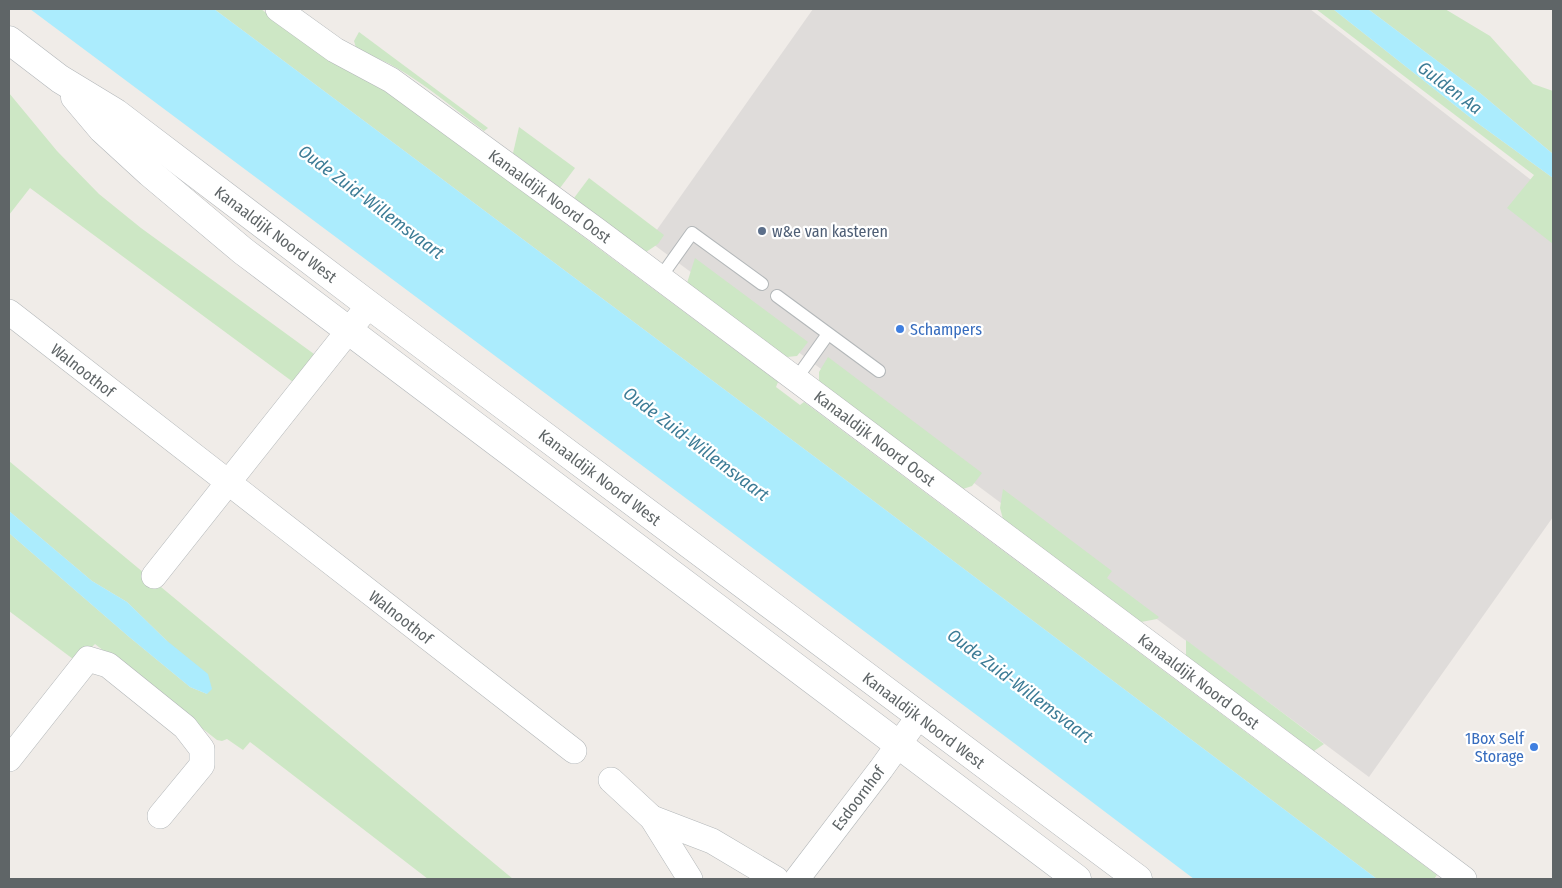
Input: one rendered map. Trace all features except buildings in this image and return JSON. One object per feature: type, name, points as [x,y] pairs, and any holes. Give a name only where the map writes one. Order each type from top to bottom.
[{"type":"main road","name":"Kanaaldijk Noord West","points":[[9,40],[60,79],[116,113],[369,305],[1138,879]]},
{"type":"main road","name":"Kanaaldijk Noord West","points":[[60,79],[102,129],[150,173],[243,251],[1077,879]]},
{"type":"street","name":"Kanaaldijk Noord Oost","points":[[278,9],[334,50],[391,80],[796,379],[1464,879]]},
{"type":"street","points":[[154,576],[369,305]]},
{"type":"street","name":"Walnoothof","points":[[9,312],[574,751]]},
{"type":"street","points":[[9,759],[88,659],[108,665],[185,727],[202,749],[202,765],[160,816]]},
{"type":"street","name":"Esdoornhof","points":[[797,879],[919,716]]},
{"type":"street","points":[[611,780],[652,818],[690,879]]},
{"type":"street","points":[[652,818],[712,841],[776,879]]},
{"type":"lane","points":[[660,278],[692,233],[762,284]]},
{"type":"lane","points":[[777,296],[878,371]]},
{"type":"lane","points":[[796,379],[828,334]]},
{"type":"shaded area","points":[[813,9],[1310,9],[1553,197],[1553,517],[1369,777],[649,241]]},
{"type":"green space","points":[[214,9],[261,9],[330,61],[393,95],[778,382],[776,387],[800,405],[804,402],[1437,875],[1434,879],[1377,879]]},
{"type":"green space","points":[[1316,9],[1333,9],[1476,122],[1553,178],[1553,244],[1507,208],[1534,175]]},
{"type":"green space","points":[[1368,9],[1445,9],[1490,36],[1533,84],[1553,91],[1553,154],[1480,93]]},
{"type":"green space","points":[[359,32],[488,128],[484,131],[423,85],[390,64],[374,56],[357,51],[354,41]]},
{"type":"green space","points":[[9,93],[57,151],[99,194],[141,228],[314,354],[293,382],[30,188],[9,215]]},
{"type":"green space","points":[[519,127],[575,168],[560,188],[513,153]]},
{"type":"green space","points":[[589,178],[664,235],[658,244],[646,252],[574,198]]},
{"type":"green space","points":[[695,258],[808,342],[797,356],[787,357],[687,283]]},
{"type":"green space","points":[[828,357],[982,473],[972,486],[963,489],[819,382],[819,372]]},
{"type":"green space","points":[[9,461],[513,879],[428,879],[250,742],[243,750],[227,739],[217,740],[95,644],[77,662],[9,611],[9,533],[190,687],[207,694],[166,640],[127,602],[92,581],[9,511]]},
{"type":"green space","points":[[1003,489],[1112,571],[1107,578],[1159,617],[1141,622],[1003,519],[1000,508]]},
{"type":"green space","points":[[1186,640],[1324,744],[1314,751],[1186,656]]},
{"type":"water","name":"Oude Zuid-Willemsvaart","points":[[30,9],[214,9],[1377,879],[1194,879]]},
{"type":"water","name":"Gulden Aa","points":[[1333,9],[1368,9],[1480,93],[1553,154],[1553,178],[1476,122]]},
{"type":"water","points":[[9,511],[92,581],[127,602],[166,640],[208,674],[212,689],[207,694],[190,687],[9,533]]},
{"type":"place","name":"w&e van kasteren","points":[[762,231]]},
{"type":"place","name":"Schampers","points":[[900,329]]},
{"type":"place","name":"1Box Self Storage","points":[[1534,747]]}]
